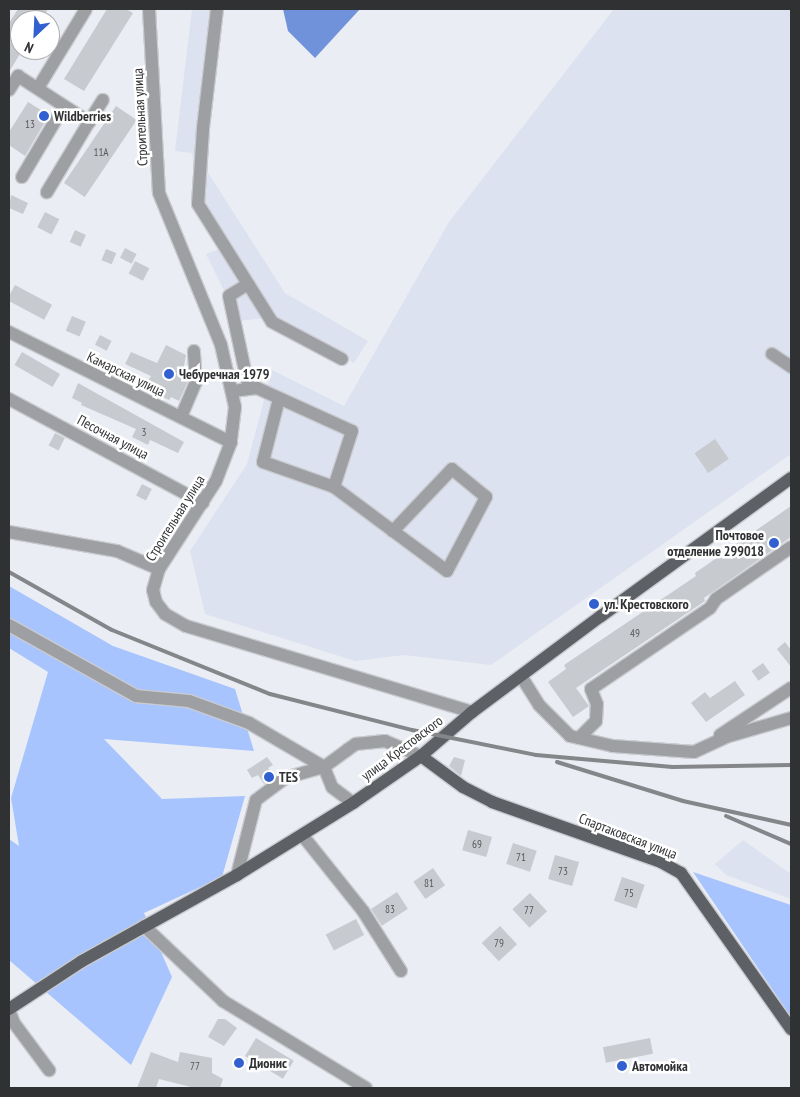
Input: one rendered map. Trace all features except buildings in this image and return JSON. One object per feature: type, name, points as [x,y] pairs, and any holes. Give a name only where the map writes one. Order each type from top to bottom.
[{"type":"main road","name":"улица Крестовского","points":[[9,1010],[82,960],[237,875],[304,836],[353,803],[421,756],[472,712],[791,478]]},
{"type":"main road","name":"Спартаковская улица","points":[[421,756],[462,787],[492,802],[661,862],[681,873],[791,1029]]},
{"type":"street","points":[[38,88],[86,9]]},
{"type":"street","name":"Строительная улица","points":[[149,9],[159,193],[221,345],[233,391],[234,423],[231,442],[216,481],[159,569],[153,590],[156,602],[165,614],[186,626],[472,712]]},
{"type":"street","points":[[217,9],[203,129],[198,204],[272,322],[342,359]]},
{"type":"street","points":[[9,90],[18,76],[89,122]]},
{"type":"street","points":[[47,192],[103,100]]},
{"type":"street","points":[[22,177],[64,106]]},
{"type":"street","points":[[248,284],[229,296],[249,389]]},
{"type":"street","name":"Камарская улица","points":[[9,332],[231,442]]},
{"type":"street","points":[[181,417],[196,382],[194,352]]},
{"type":"street","points":[[772,354],[791,367]]},
{"type":"street","points":[[233,391],[257,388],[352,431],[334,487]]},
{"type":"street","name":"Песочная улица","points":[[9,398],[203,503]]},
{"type":"street","points":[[279,399],[263,462],[334,487],[393,531],[447,571],[486,497],[452,469],[393,531]]},
{"type":"street","points":[[9,532],[117,551],[159,569]]},
{"type":"street","points":[[579,738],[596,721],[597,704],[591,689],[710,608],[716,599],[791,548]]},
{"type":"street","points":[[9,625],[136,696],[189,701],[241,720],[324,767],[332,787],[353,803]]},
{"type":"street","points":[[521,676],[539,705],[570,736],[613,746],[694,752],[726,737],[791,718]]},
{"type":"street","points":[[694,752],[791,688]]},
{"type":"street","points":[[237,875],[256,800],[285,778],[324,767],[356,744],[376,741],[396,744],[421,756]]},
{"type":"street","points":[[304,836],[363,911],[401,971]]},
{"type":"street","points":[[144,926],[223,1001],[366,1088]]},
{"type":"street","points":[[9,1010],[14,1023],[49,1070]]},
{"type":"shaded area","points":[[192,9],[210,9],[203,129],[207,171],[285,293],[368,341],[354,363],[273,317],[239,321],[206,254],[227,246],[196,184],[192,153],[175,151]]},
{"type":"shaded area","points":[[283,9],[360,9],[315,58],[288,31]]},
{"type":"shaded area","points":[[614,9],[791,9],[791,454],[491,665],[404,655],[355,661],[205,614],[190,551],[247,464],[272,370],[344,406],[449,222]]},
{"type":"shaded area","points":[[9,586],[113,646],[235,689],[254,751],[104,739],[162,799],[245,796],[222,877],[144,913],[172,977],[131,1065],[9,960],[9,839],[19,846],[11,798],[48,672],[9,648]]},
{"type":"shaded area","points":[[743,840],[791,874],[791,899],[726,875],[715,864]]},
{"type":"shaded area","points":[[693,872],[791,905],[791,1017]]},
{"type":"railway","points":[[9,572],[112,630],[270,694],[412,730],[536,755],[672,767],[791,765]]},
{"type":"railway","points":[[557,762],[683,801],[791,825]]},
{"type":"railway","points":[[726,816],[791,844]]},
{"type":"place","name":"Wildberries","points":[[44,116]]},
{"type":"place","name":"Чебуречная 1979","points":[[169,374]]},
{"type":"place","name":"Почтовое отделение 299018","points":[[774,543]]},
{"type":"place","name":"ул. Крестовского","points":[[594,604]]},
{"type":"place","name":"TES","points":[[269,777]]},
{"type":"place","name":"Дионис","points":[[239,1063]]},
{"type":"place","name":"Автомойка","points":[[622,1066]]}]
